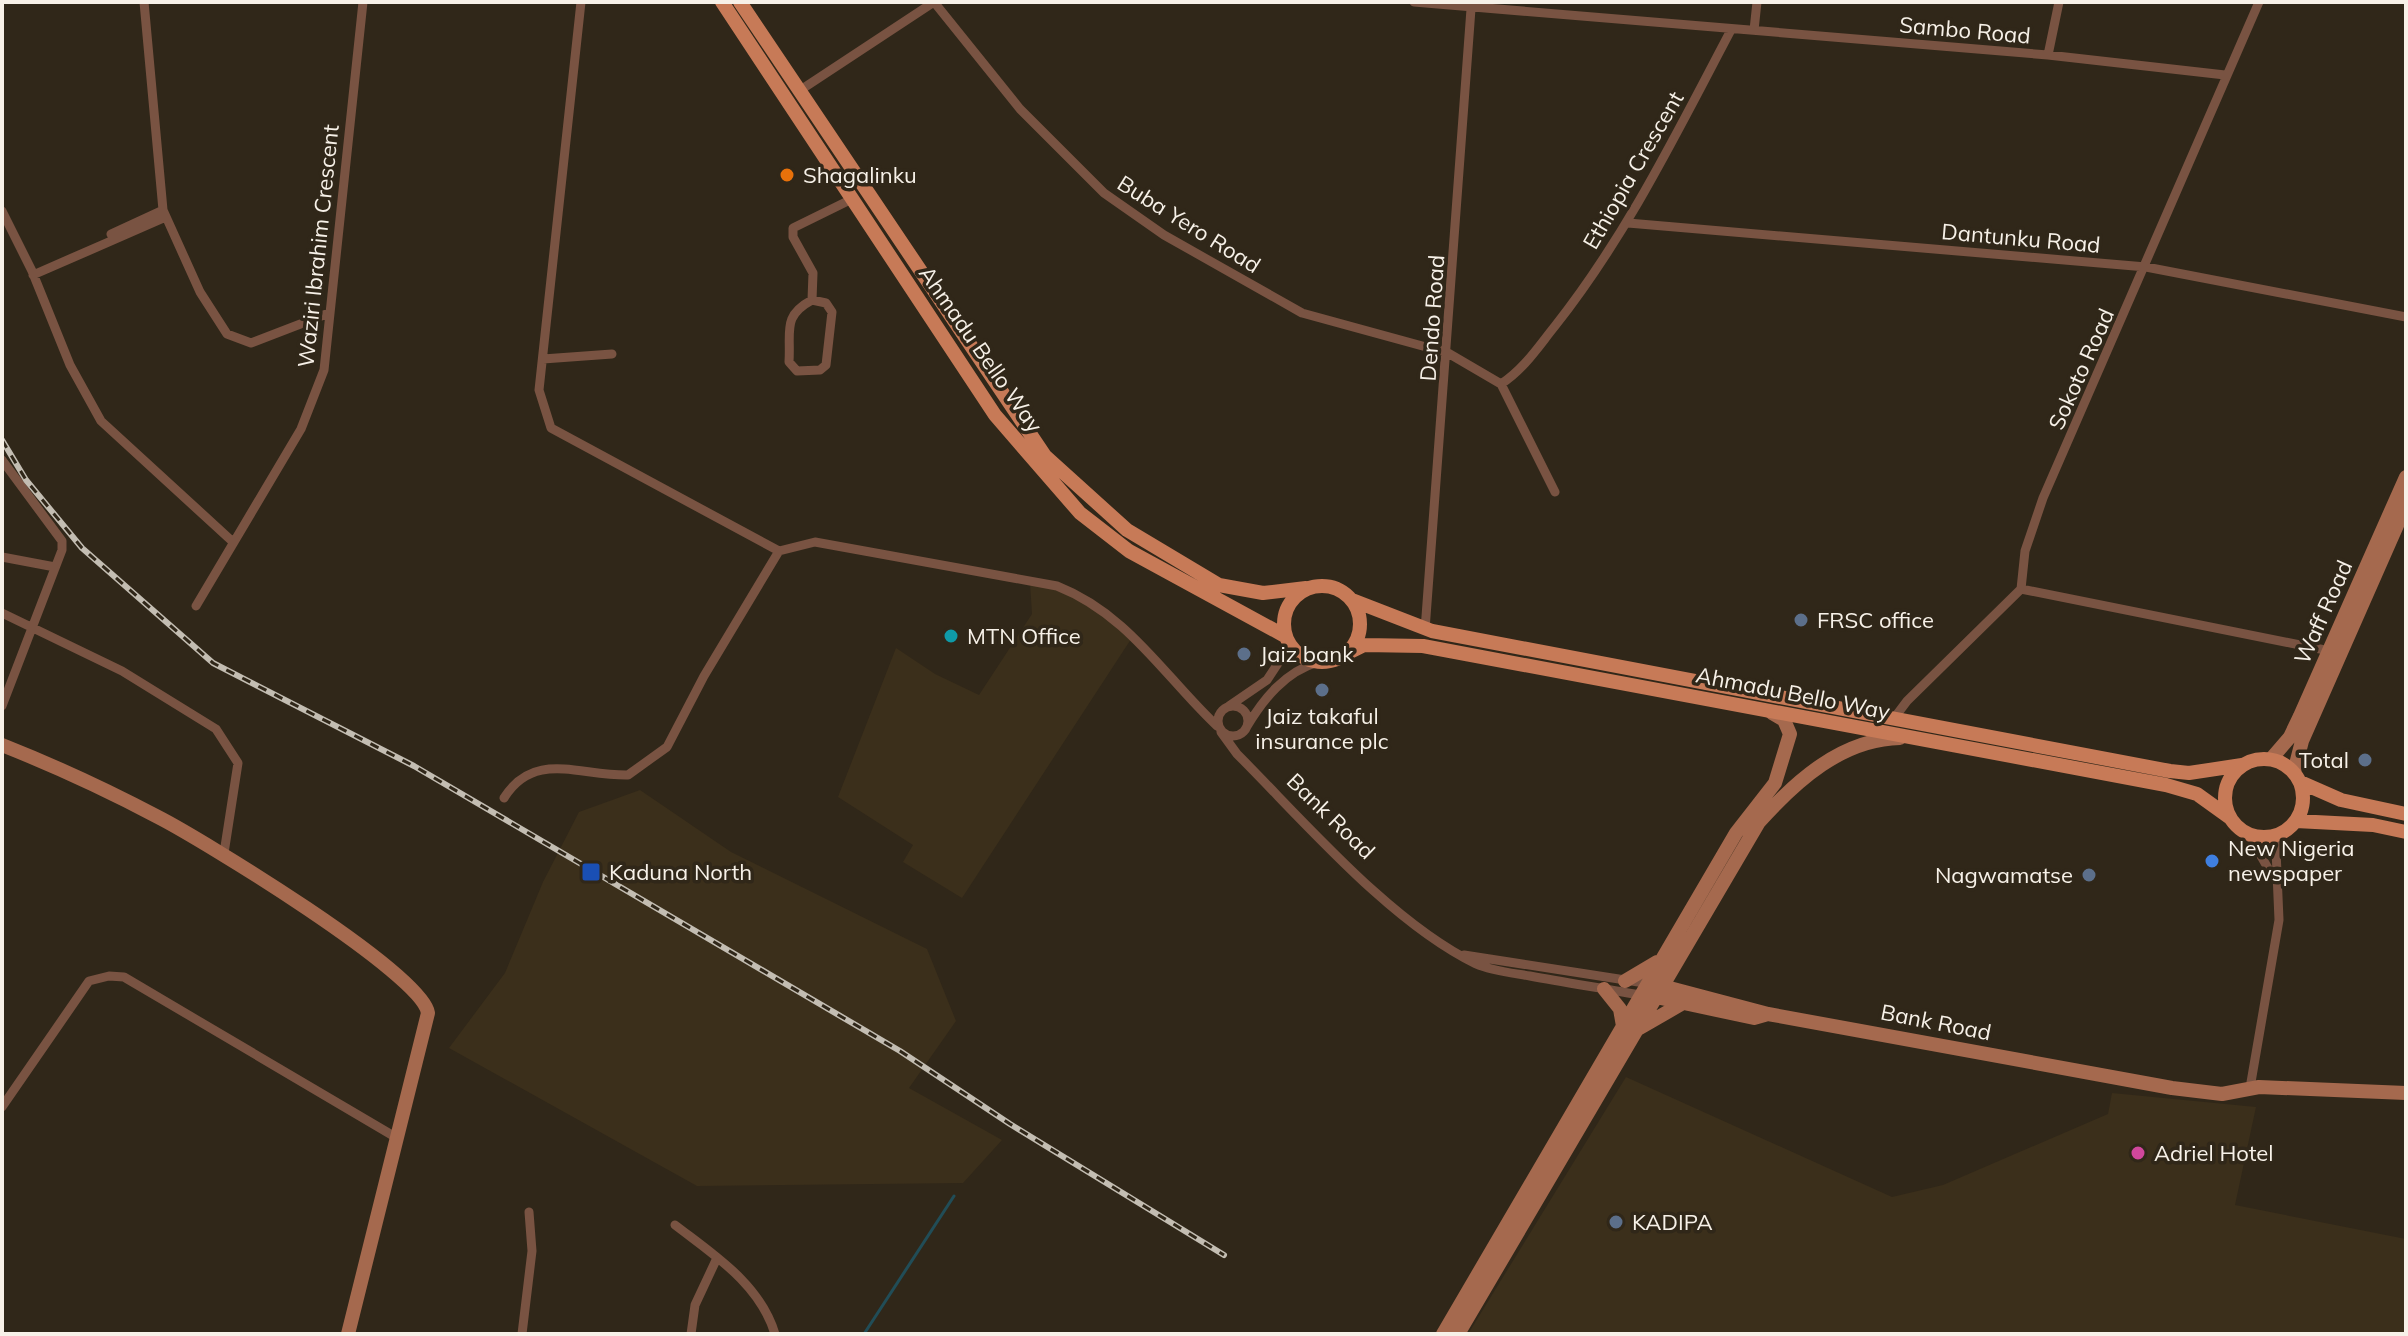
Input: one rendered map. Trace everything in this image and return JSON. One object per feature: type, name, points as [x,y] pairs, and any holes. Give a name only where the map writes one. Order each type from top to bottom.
[{"type":"main road","name":"Ahmadu Bello Way","points":[[722,2],[995,415],[1080,513],[1129,551],[1288,641]]},
{"type":"main road","name":"Ahmadu Bello Way","points":[[740,2],[1051,462],[1127,530],[1219,585],[1263,593],[1306,588]]},
{"type":"main road","points":[[1328,585],[1352,600],[1360,620],[1360,630],[1351,649],[1342,656],[1318,662],[1305,659],[1288,641],[1286,608],[1306,588],[1328,585]]},
{"type":"main road","name":"Ahmadu Bello Way","points":[[1352,600],[1425,630],[2170,771],[2189,773],[2242,765]]},
{"type":"main road","name":"Ahmadu Bello Way","points":[[1342,656],[1364,645],[1423,646],[2184,789],[2208,800],[2229,817]]},
{"type":"main road","points":[[2297,777],[2302,809],[2292,826],[2276,836],[2249,835],[2229,817],[2225,794],[2228,783],[2242,765],[2271,759],[2341,800],[2406,814]]},
{"type":"main road","points":[[2292,826],[2373,825],[2406,832]]},
{"type":"street","points":[[144,2],[164,213],[200,292],[234,340],[251,343],[329,313]]},
{"type":"street","name":"Waziri Ibrahim Crescent","points":[[196,606],[301,429],[324,370],[363,2]]},
{"type":"street","points":[[504,798],[516,779],[536,769],[628,775],[667,747],[704,676],[779,551],[551,428],[539,390],[581,2]]},
{"type":"street","points":[[799,91],[934,2]]},
{"type":"street","name":"Buba Yero Road","points":[[934,2],[1020,109],[1104,193],[1164,235],[1302,313],[1448,353]]},
{"type":"street","name":"Sambo Road","points":[[1414,2],[2048,55],[2225,75]]},
{"type":"street","points":[[1754,30],[1757,2]]},
{"type":"street","points":[[2048,55],[2059,2]]},
{"type":"street","name":"Sokoto Road","points":[[2021,589],[2029,532],[2259,2]]},
{"type":"street","name":"Dendo Road","points":[[1425,630],[1448,353],[1471,9]]},
{"type":"street","name":"Ethiopia Crescent","points":[[1501,384],[1517,373],[1577,298],[1628,223],[1731,30]]},
{"type":"street","points":[[812,300],[813,273],[793,237],[793,228],[852,199]]},
{"type":"street","points":[[2,211],[33,273],[70,365],[101,421],[233,542]]},
{"type":"street","points":[[33,273],[164,213]]},
{"type":"street","name":"Dantunku Road","points":[[1628,223],[2146,267],[2406,317]]},
{"type":"street","points":[[812,300],[826,303],[832,312],[826,365],[820,370],[797,371],[789,362],[791,319],[794,311],[812,300]]},
{"type":"street","points":[[1448,353],[1501,384],[1555,492]]},
{"type":"street","points":[[543,359],[612,354]]},
{"type":"street","points":[[2,460],[62,541],[2,706]]},
{"type":"street","name":"Waff Road","points":[[2271,759],[2290,737],[2406,477]]},
{"type":"street","name":"Waff Road","points":[[2297,777],[2302,741],[2406,505]]},
{"type":"street","name":"Bank Road","points":[[779,551],[815,542],[1057,586],[1079,594],[1138,639],[1196,701],[1246,763],[1396,907],[1477,964],[1604,989],[1644,989],[1754,1018],[1768,1014],[2172,1088],[2222,1094],[2250,1088],[2406,1093]]},
{"type":"street","points":[[2,557],[55,567]]},
{"type":"street","points":[[1895,717],[1907,701],[2021,589],[2330,651]]},
{"type":"street","points":[[2,613],[122,671],[216,729],[238,763],[224,853]]},
{"type":"street","points":[[1244,730],[1233,735],[1219,729],[1226,708],[1267,680],[1288,641]]},
{"type":"street","points":[[1246,763],[1238,744],[1258,708],[1290,675],[1318,662]]},
{"type":"street","points":[[1196,701],[1213,711],[1239,707],[1245,712],[1244,730]]},
{"type":"street","points":[[1443,1334],[1630,1028],[1659,992],[1668,962],[1736,833],[1780,772],[1790,734],[1784,720],[1764,709]]},
{"type":"street","points":[[1458,1334],[1630,1028],[1644,989],[1668,962],[1744,843],[1796,782],[1845,752],[1887,738],[1915,738]]},
{"type":"street","points":[[2,745],[68,772],[224,853],[380,961],[422,998],[428,1013],[348,1334]]},
{"type":"street","points":[[2250,1088],[2261,1009],[2276,939],[2276,850],[2280,837],[2292,826]]},
{"type":"street","points":[[2249,835],[2276,884]]},
{"type":"street","name":"Bank Road","points":[[1464,955],[1625,981],[1644,989]]},
{"type":"street","points":[[1625,981],[1668,962]]},
{"type":"street","points":[[1630,1028],[1687,998],[1668,962]]},
{"type":"street","points":[[2,1107],[89,981],[109,976],[124,977],[397,1138]]},
{"type":"street","points":[[1604,989],[1630,1028]]},
{"type":"street","points":[[522,1334],[532,1251],[529,1212]]},
{"type":"street","points":[[675,1225],[755,1293],[775,1334]]},
{"type":"street","points":[[691,1334],[695,1305],[717,1258]]},
{"type":"shaded area","points":[[1030,583],[1076,592],[1135,633],[962,898],[903,862],[913,845],[838,797],[896,648],[935,674],[979,695],[1032,614]]},
{"type":"shaded area","points":[[640,790],[731,852],[927,949],[956,1021],[909,1088],[1002,1140],[963,1183],[697,1186],[449,1048],[505,973],[543,882],[579,812]]},
{"type":"shaded area","points":[[1626,1077],[1892,1197],[1943,1185],[2108,1114],[2112,1093],[2256,1107],[2235,1205],[2406,1239],[2406,1334],[1468,1334]]},
{"type":"waterway","points":[[864,1334],[954,1196]]},
{"type":"railway","points":[[2,440],[26,480],[82,548],[213,663],[414,766],[900,1051],[1010,1124],[1224,1255]]},
{"type":"place","name":"Shagalinku","points":[[787,175]]},
{"type":"place","name":"FRSC office","points":[[1801,620]]},
{"type":"place","name":"MTN Office","points":[[951,636]]},
{"type":"place","name":"Jaiz bank","points":[[1244,654]]},
{"type":"place","name":"Jaiz takaful insurance plc","points":[[1322,690]]},
{"type":"place","name":"Total","points":[[2365,760]]},
{"type":"place","name":"New Nigeria newspaper","points":[[2212,861]]},
{"type":"place","name":"Kaduna North","points":[[591,872]]},
{"type":"place","name":"Nagwamatse","points":[[2089,875]]},
{"type":"place","name":"Adriel Hotel","points":[[2138,1153]]},
{"type":"place","name":"KADIPA","points":[[1616,1222]]}]
